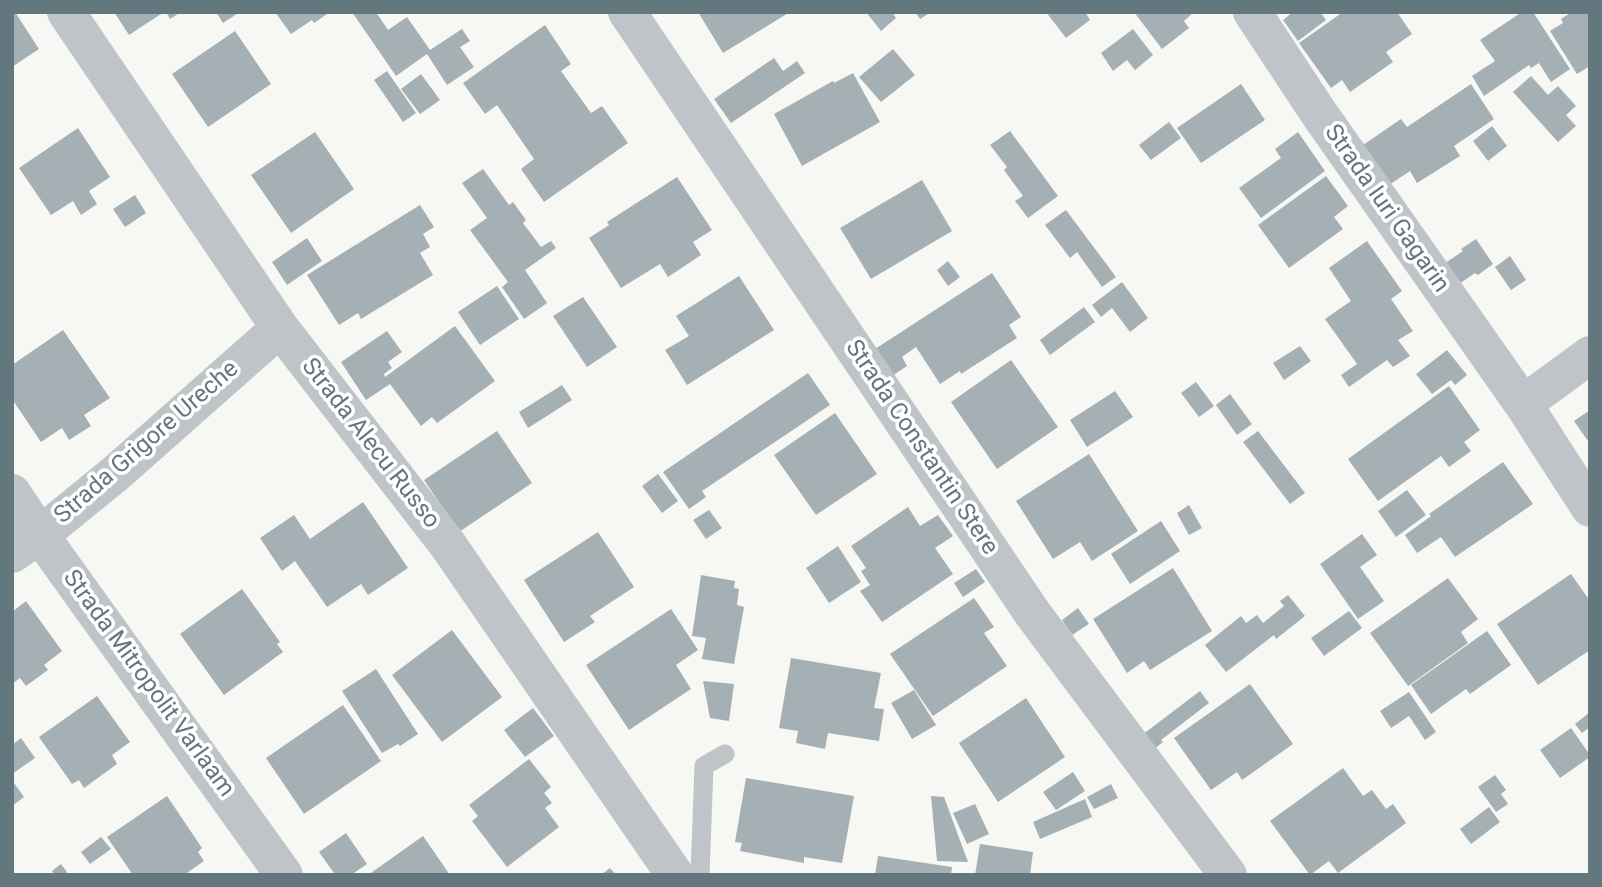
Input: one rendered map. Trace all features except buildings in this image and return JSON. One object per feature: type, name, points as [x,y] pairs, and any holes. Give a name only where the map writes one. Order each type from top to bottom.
[{"type":"street","name":"Strada Alecu Russo","points":[[66,12],[280,328],[448,545],[675,875]]},
{"type":"street","name":"Strada Constantin Stere","points":[[627,12],[1033,614],[1228,875]]},
{"type":"street","name":"Strada Iuri Gagarin","points":[[1252,12],[1318,112],[1522,404],[1590,508]]},
{"type":"street","name":"Strada Grigore Ureche","points":[[26,545],[115,474],[280,328]]},
{"type":"street","points":[[1522,404],[1590,355]]},
{"type":"street","name":"Strada Mitropolit Varlaam","points":[[12,493],[26,545],[284,875]]},
{"type":"lane","points":[[699,875],[704,766],[725,754]]}]
